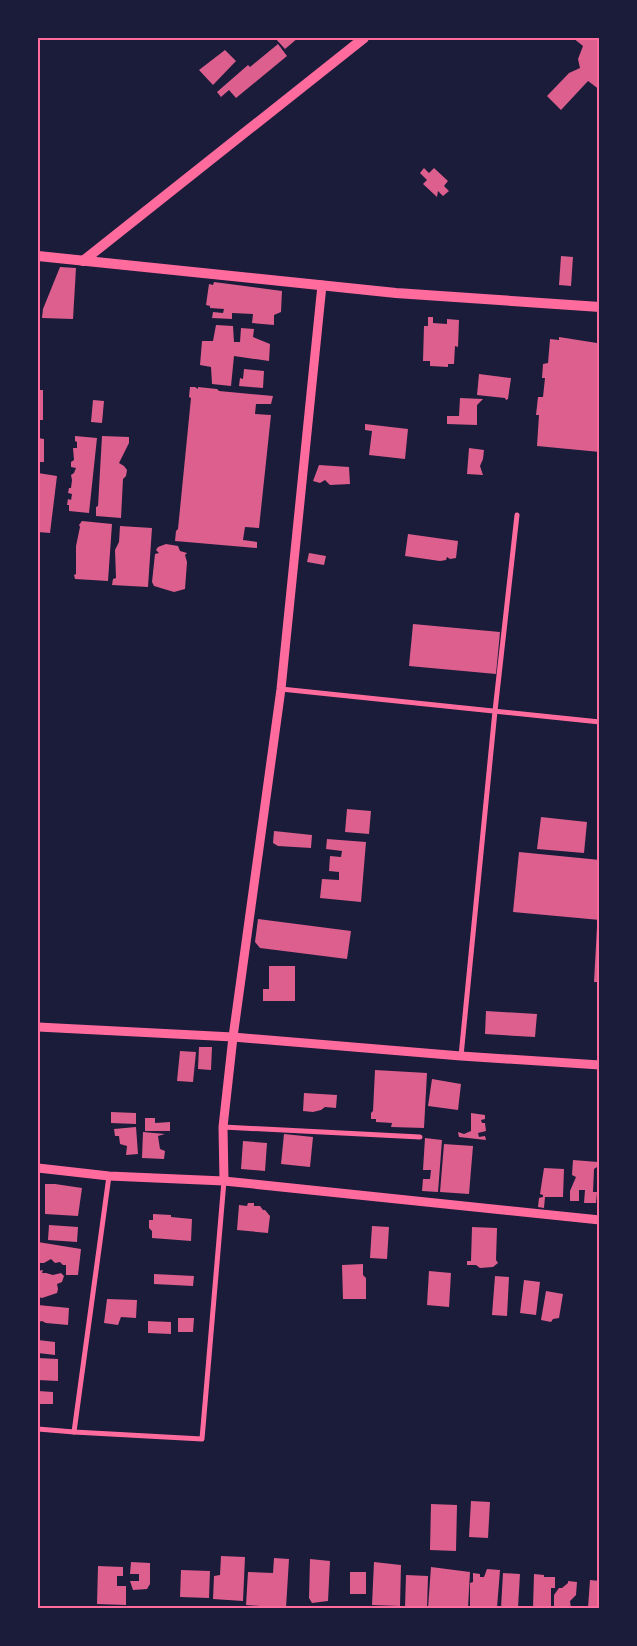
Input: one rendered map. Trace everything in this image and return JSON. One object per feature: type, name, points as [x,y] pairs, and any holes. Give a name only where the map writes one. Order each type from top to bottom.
[{"type":"main road","points":[[83,261],[364,38]]},
{"type":"main road","points":[[38,256],[396,293],[600,307]]},
{"type":"street","points":[[38,1429],[202,1439],[224,1181],[223,1127],[233,1037],[281,689],[322,285]]},
{"type":"street","points":[[461,1056],[495,711],[517,515]]},
{"type":"street","points":[[281,689],[600,722]]},
{"type":"street","points":[[38,1027],[233,1037],[461,1056],[600,1065]]},
{"type":"street","points":[[223,1127],[420,1138]]},
{"type":"street","points":[[38,1168],[109,1176],[224,1181],[600,1220]]},
{"type":"street","points":[[74,1432],[109,1176]]},
{"type":"building","points":[[275,38],[298,38],[285,49]]},
{"type":"building","points":[[573,38],[600,38],[600,90],[588,81],[561,110],[547,96],[569,73],[580,68],[578,59],[583,46]]},
{"type":"building","points":[[278,44],[287,56],[236,98],[229,90],[221,97],[217,92],[248,65],[250,67]]},
{"type":"building","points":[[225,50],[236,61],[213,85],[199,70]]},
{"type":"building","points":[[424,168],[429,173],[434,168],[448,181],[444,186],[449,191],[443,196],[438,191],[437,197],[423,184],[427,180],[420,173]]},
{"type":"building","points":[[561,256],[573,257],[571,286],[559,285]]},
{"type":"building","points":[[60,267],[76,268],[73,319],[42,318],[43,309]]},
{"type":"building","points":[[214,282],[282,291],[281,312],[274,315],[274,325],[252,323],[253,314],[232,313],[232,319],[212,318],[213,312],[223,313],[224,309],[210,308],[210,306],[206,305],[209,284],[213,285]]},
{"type":"building","points":[[428,317],[433,317],[433,323],[447,324],[447,319],[459,320],[458,347],[455,346],[454,364],[448,364],[448,367],[430,366],[430,361],[423,361],[424,326],[428,326]]},
{"type":"building","points":[[216,325],[233,326],[234,342],[240,342],[241,328],[254,329],[253,337],[270,344],[269,361],[234,356],[231,386],[212,384],[211,367],[200,365],[202,341],[213,341]]},
{"type":"building","points":[[559,337],[597,343],[600,340],[600,452],[537,446],[539,415],[536,415],[538,397],[543,397],[545,378],[542,378],[543,364],[548,363],[550,339],[559,340]]},
{"type":"building","points":[[244,369],[264,371],[263,388],[239,386],[240,378],[243,379]]},
{"type":"building","points":[[479,374],[511,378],[508,399],[477,395]]},
{"type":"building","points":[[190,387],[273,396],[271,404],[256,404],[255,414],[271,415],[259,528],[245,527],[243,540],[257,542],[257,548],[175,541],[178,529],[191,398],[189,397]]},
{"type":"building","points":[[38,390],[43,390],[43,420],[38,420]]},
{"type":"building","points":[[460,398],[483,399],[477,405],[477,425],[447,424],[447,416],[459,416]]},
{"type":"building","points":[[93,400],[104,401],[102,423],[91,422]]},
{"type":"building","points":[[365,424],[408,429],[405,459],[369,455],[372,431],[365,430]]},
{"type":"building","points":[[75,436],[97,438],[89,513],[69,511],[69,505],[67,505],[68,499],[71,500],[72,494],[68,493],[69,488],[71,488],[71,475],[76,468],[71,467],[71,462],[74,460],[73,448],[77,448]]},
{"type":"building","points":[[102,436],[129,437],[129,443],[119,463],[127,470],[126,476],[123,479],[121,518],[96,516]]},
{"type":"building","points":[[38,438],[44,439],[44,462],[38,462]]},
{"type":"building","points":[[469,448],[484,450],[480,466],[483,475],[467,474]]},
{"type":"building","points":[[319,465],[349,467],[350,484],[330,485],[325,480],[320,483],[313,481]]},
{"type":"building","points":[[38,473],[57,476],[50,533],[38,532]]},
{"type":"building","points":[[82,521],[112,524],[108,581],[75,579],[76,546],[79,525]]},
{"type":"building","points":[[120,526],[152,528],[148,587],[112,585],[113,579],[116,578],[115,550],[119,542]]},
{"type":"building","points":[[408,534],[458,541],[456,558],[450,559],[447,557],[446,560],[440,561],[405,556]]},
{"type":"building","points":[[166,544],[178,546],[180,551],[187,553],[185,555],[187,562],[185,589],[174,592],[154,586],[152,582],[155,554],[159,553],[156,550],[158,547]]},
{"type":"building","points":[[309,553],[326,556],[324,565],[307,562]]},
{"type":"building","points":[[413,624],[500,632],[496,674],[409,666]]},
{"type":"building","points":[[347,809],[371,811],[369,834],[345,832]]},
{"type":"building","points":[[541,817],[587,822],[584,853],[537,849]]},
{"type":"building","points":[[274,831],[312,835],[311,848],[278,846],[273,843]]},
{"type":"building","points":[[327,839],[366,842],[361,902],[320,898],[322,879],[339,880],[339,872],[329,871],[330,856],[341,857],[342,851],[326,849]]},
{"type":"building","points":[[519,852],[600,860],[600,920],[513,912]]},
{"type":"building","points":[[258,919],[351,931],[347,959],[260,948],[255,942]]},
{"type":"building","points":[[597,927],[600,927],[600,982],[594,982]]},
{"type":"building","points":[[269,966],[295,966],[295,1001],[263,1001],[263,989],[269,989]]},
{"type":"building","points":[[486,1011],[537,1014],[535,1037],[485,1034]]},
{"type":"building","points":[[199,1047],[212,1047],[211,1070],[198,1069]]},
{"type":"building","points":[[180,1051],[196,1052],[193,1082],[177,1081]]},
{"type":"building","points":[[375,1070],[427,1073],[424,1128],[391,1127],[392,1123],[376,1122],[376,1119],[371,1119]]},
{"type":"building","points":[[432,1079],[461,1084],[458,1110],[428,1106]]},
{"type":"building","points":[[304,1093],[337,1095],[336,1108],[325,1107],[313,1112],[303,1111]]},
{"type":"building","points":[[111,1112],[136,1113],[136,1124],[111,1123]]},
{"type":"building","points":[[471,1113],[485,1115],[485,1119],[481,1120],[482,1123],[485,1123],[486,1131],[478,1133],[479,1137],[485,1136],[486,1140],[459,1137],[458,1132],[464,1134],[471,1131]]},
{"type":"building","points":[[145,1118],[155,1118],[155,1123],[170,1122],[170,1131],[145,1131]]},
{"type":"building","points":[[136,1127],[138,1154],[126,1155],[127,1146],[120,1144],[119,1136],[115,1136],[114,1129]]},
{"type":"building","points":[[143,1132],[165,1134],[158,1136],[160,1149],[165,1151],[164,1159],[142,1158]]},
{"type":"building","points":[[284,1134],[313,1137],[310,1167],[281,1164]]},
{"type":"building","points":[[425,1138],[442,1140],[438,1192],[422,1191],[423,1179],[430,1179],[431,1170],[423,1170]]},
{"type":"building","points":[[243,1141],[267,1143],[265,1171],[241,1169]]},
{"type":"building","points":[[444,1144],[473,1146],[469,1194],[440,1192]]},
{"type":"building","points":[[573,1160],[598,1162],[597,1167],[594,1169],[593,1192],[597,1192],[596,1203],[584,1203],[585,1190],[579,1190],[579,1201],[570,1201],[570,1191],[576,1177],[572,1175]]},
{"type":"building","points":[[544,1168],[564,1169],[563,1197],[545,1197],[544,1208],[538,1207],[539,1198],[543,1197],[540,1194]]},
{"type":"building","points":[[45,1184],[82,1188],[78,1216],[45,1214]]},
{"type":"building","points":[[248,1203],[260,1206],[270,1216],[268,1233],[237,1230],[239,1205],[247,1206]]},
{"type":"building","points":[[153,1214],[192,1219],[191,1241],[152,1238],[149,1220],[153,1220]]},
{"type":"building","points":[[49,1225],[78,1227],[77,1242],[48,1240]]},
{"type":"building","points":[[372,1226],[389,1227],[387,1259],[370,1258]]},
{"type":"building","points":[[472,1227],[497,1228],[496,1260],[498,1263],[493,1267],[480,1268],[476,1265],[467,1265],[467,1261],[471,1261]]},
{"type":"building","points":[[38,1242],[81,1249],[78,1275],[66,1275],[66,1265],[60,1262],[55,1263],[51,1259],[44,1263],[38,1263]]},
{"type":"building","points":[[363,1264],[363,1275],[366,1278],[366,1299],[343,1299],[342,1265]]},
{"type":"building","points":[[43,1270],[42,1273],[53,1275],[61,1273],[64,1276],[62,1282],[57,1284],[57,1293],[42,1298],[38,1297],[38,1271]]},
{"type":"building","points":[[429,1271],[451,1273],[449,1307],[427,1305]]},
{"type":"building","points":[[154,1274],[194,1276],[193,1286],[154,1284]]},
{"type":"building","points":[[495,1276],[509,1277],[507,1316],[492,1315]]},
{"type":"building","points":[[524,1280],[540,1282],[536,1315],[520,1313]]},
{"type":"building","points":[[546,1291],[563,1294],[559,1318],[553,1319],[551,1322],[541,1320]]},
{"type":"building","points":[[107,1299],[137,1300],[136,1318],[121,1317],[118,1325],[104,1323]]},
{"type":"building","points":[[38,1305],[69,1308],[68,1325],[38,1322]]},
{"type":"building","points":[[178,1318],[194,1318],[193,1332],[178,1332]]},
{"type":"building","points":[[148,1321],[171,1322],[171,1334],[148,1333]]},
{"type":"building","points":[[38,1340],[55,1342],[55,1355],[38,1353]]},
{"type":"building","points":[[38,1358],[58,1359],[58,1381],[38,1380]]},
{"type":"building","points":[[38,1391],[53,1392],[53,1404],[38,1404]]},
{"type":"building","points":[[471,1501],[490,1502],[488,1538],[469,1537]]},
{"type":"building","points":[[431,1504],[457,1505],[456,1551],[430,1550]]},
{"type":"building","points":[[221,1556],[245,1557],[243,1601],[213,1599],[214,1576],[220,1575]]},
{"type":"building","points":[[274,1558],[289,1559],[286,1608],[246,1605],[248,1572],[273,1573]]},
{"type":"building","points":[[310,1559],[330,1561],[328,1601],[312,1603],[309,1598]]},
{"type":"building","points":[[131,1562],[150,1563],[150,1584],[147,1589],[133,1590],[130,1581],[139,1581],[139,1574],[130,1574]]},
{"type":"building","points":[[374,1562],[401,1565],[400,1606],[372,1605]]},
{"type":"building","points":[[98,1566],[123,1567],[123,1576],[117,1576],[117,1586],[126,1586],[126,1605],[97,1604]]},
{"type":"building","points":[[431,1567],[470,1572],[468,1608],[428,1608]]},
{"type":"building","points":[[487,1569],[500,1570],[497,1608],[470,1608],[470,1583],[473,1582],[473,1573],[484,1577]]},
{"type":"building","points":[[181,1570],[210,1571],[209,1598],[180,1597]]},
{"type":"building","points":[[350,1572],[366,1572],[366,1594],[350,1594]]},
{"type":"building","points":[[503,1573],[520,1574],[518,1608],[501,1608]]},
{"type":"building","points":[[534,1574],[544,1575],[544,1577],[555,1577],[555,1588],[551,1588],[551,1608],[533,1608]]},
{"type":"building","points":[[406,1575],[428,1576],[427,1608],[405,1608]]},
{"type":"building","points":[[590,1580],[600,1581],[600,1608],[588,1608]]},
{"type":"building","points":[[568,1581],[577,1582],[576,1595],[570,1601],[571,1608],[554,1608],[554,1595]]}]
